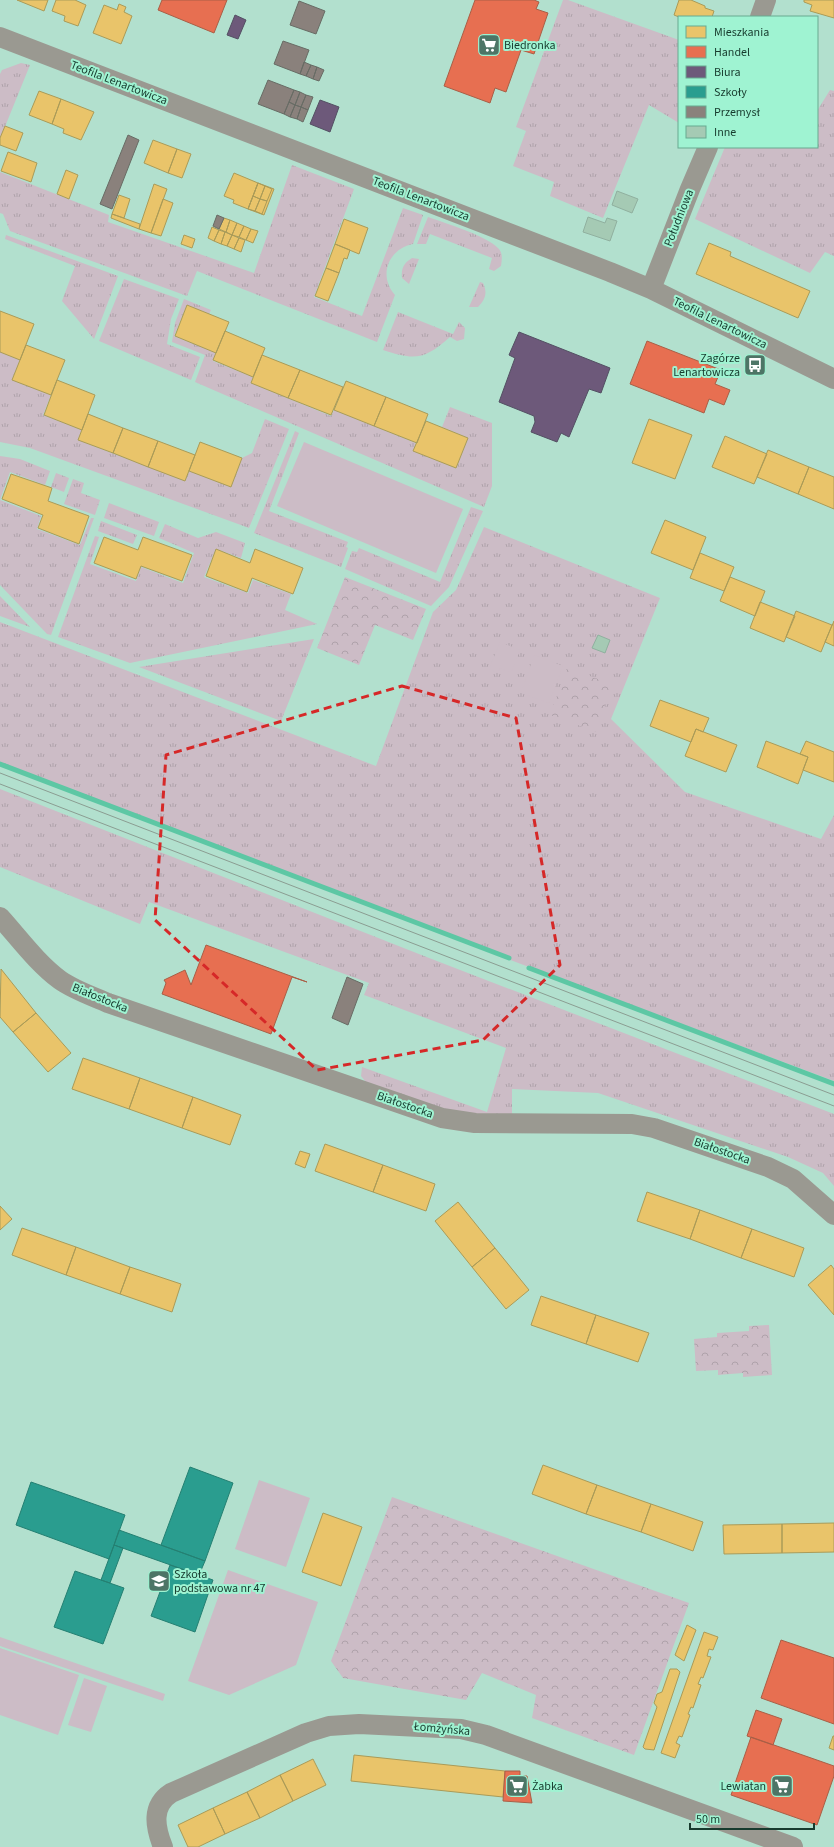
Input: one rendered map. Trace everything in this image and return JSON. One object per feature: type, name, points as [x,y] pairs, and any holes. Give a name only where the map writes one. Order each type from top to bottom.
[{"type":"street","points":[[760,16],[766,0]]},
{"type":"street","name":"Teofila Lenartowicza","points":[[5,45],[529,240],[651,289],[834,379]]},
{"type":"street","name":"Południowa","points":[[651,289],[708,148]]},
{"type":"street","name":"Białostocka","points":[[0,917],[60,980],[77,990],[108,1003],[442,1118],[475,1123],[632,1124],[654,1128],[768,1167],[793,1180],[834,1215]]},
{"type":"street","name":"Łomżyńska","points":[[163,1847],[157,1833],[156,1814],[161,1799],[171,1793],[306,1733],[329,1726],[359,1724],[461,1729],[486,1735],[793,1847]]},
{"type":"highlighted area","points":[[402,686],[516,718],[560,965],[483,1040],[317,1070],[155,920],[166,755]]},
{"type":"green space","points":[[563,0],[568,0],[678,40],[678,122],[649,105],[603,218],[550,196],[554,182],[513,166],[526,131],[516,127]]},
{"type":"green space","points":[[21,63],[30,65],[0,139],[0,74],[2,70]]},
{"type":"green space","points":[[830,90],[834,91],[834,256],[825,252],[810,273],[695,219],[725,148],[818,148],[818,109]]},
{"type":"green space","points":[[292,165],[354,189],[314,297],[362,316],[403,208],[423,215],[413,244],[397,251],[388,264],[387,280],[395,295],[377,342],[197,271],[187,296],[10,231],[3,214],[0,213],[0,172],[109,215],[108,222],[254,273]]},
{"type":"green space","points":[[428,217],[465,230],[493,243],[501,252],[501,266],[494,271],[489,269],[492,258],[430,234],[426,244],[417,244]]},
{"type":"green space","points":[[6,235],[118,276],[94,339],[62,301],[75,266],[5,239]]},
{"type":"green space","points":[[412,258],[419,259],[409,284],[402,278],[402,271],[405,264]]},
{"type":"green space","points":[[124,279],[179,299],[171,319],[167,344],[200,357],[191,380],[99,341]]},
{"type":"green space","points":[[480,282],[483,283],[485,290],[484,299],[478,307],[469,307]]},
{"type":"green space","points":[[184,299],[211,310],[209,314],[187,305],[174,336],[216,353],[213,361],[253,377],[251,383],[331,416],[334,410],[416,443],[413,451],[456,468],[468,438],[442,427],[450,407],[492,423],[492,486],[484,507],[195,382],[205,355],[172,342],[175,323]]},
{"type":"green space","points":[[398,312],[453,334],[459,322],[465,328],[464,339],[457,341],[450,337],[434,350],[420,356],[404,356],[383,350]]},
{"type":"green space","points":[[0,352],[20,360],[12,380],[51,395],[43,415],[82,430],[78,440],[185,481],[189,471],[231,487],[242,458],[252,453],[265,419],[289,429],[249,528],[30,448],[0,442]]},
{"type":"green space","points":[[295,431],[299,433],[269,511],[348,542],[346,547],[348,548],[341,567],[254,533]]},
{"type":"green space","points":[[304,442],[463,509],[436,573],[277,506]]},
{"type":"green space","points":[[0,456],[20,459],[50,471],[45,485],[10,472],[0,500]]},
{"type":"green space","points":[[56,473],[69,478],[64,492],[51,487]]},
{"type":"green space","points":[[73,479],[84,483],[81,493],[100,500],[95,515],[64,504]]},
{"type":"green space","points":[[0,500],[41,516],[37,529],[80,545],[91,518],[94,518],[51,635],[47,634],[0,585]]},
{"type":"green space","points":[[109,503],[159,522],[154,536],[104,518]]},
{"type":"green space","points":[[471,507],[483,511],[449,587],[431,606],[345,569],[352,551],[357,552],[359,548],[440,582]]},
{"type":"green space","points":[[101,521],[137,535],[133,544],[98,531]]},
{"type":"green space","points":[[165,524],[198,538],[216,532],[245,543],[241,558],[216,549],[204,577],[248,593],[253,580],[291,594],[285,610],[317,624],[130,663],[58,637],[95,536],[99,537],[90,564],[136,581],[141,567],[183,583],[194,553],[159,538]]},
{"type":"green space","points":[[484,527],[660,598],[611,719],[685,792],[821,839],[834,815],[834,1081],[513,961],[0,764],[0,622],[376,766],[433,612],[456,590]]},
{"type":"green space","points":[[345,577],[426,609],[413,640],[375,625],[359,665],[317,648]]},
{"type":"green space","points":[[0,596],[30,627],[0,616]]},
{"type":"green space","points":[[314,639],[281,721],[139,667]]},
{"type":"green space","points":[[500,642],[520,650],[511,673],[500,668],[498,673],[489,669]]},
{"type":"green space","points":[[534,655],[563,666],[549,703],[521,693]]},
{"type":"green space","points":[[567,668],[612,684],[597,732],[550,715]]},
{"type":"green space","points":[[0,789],[424,956],[834,1114],[834,1186],[823,1173],[788,1157],[598,1093],[512,1089],[512,1115],[448,1114],[369,1086],[361,1076],[362,1067],[487,1112],[506,1048],[364,995],[369,983],[149,902],[140,924],[0,867]]},
{"type":"green space","points":[[769,1325],[772,1375],[743,1377],[743,1373],[718,1375],[718,1370],[696,1371],[694,1339],[717,1337],[717,1333],[749,1331],[749,1326]]},
{"type":"green space","points":[[259,1480],[310,1498],[286,1567],[235,1549]]},
{"type":"green space","points":[[392,1497],[689,1603],[634,1755],[532,1718],[536,1695],[482,1673],[466,1700],[343,1678],[331,1661]]},
{"type":"green space","points":[[228,1570],[318,1602],[296,1665],[229,1695],[188,1681]]},
{"type":"green space","points":[[0,1637],[165,1694],[163,1701],[0,1646]]},
{"type":"green space","points":[[0,1648],[79,1675],[58,1735],[0,1715]]},
{"type":"green space","points":[[84,1678],[107,1686],[91,1732],[68,1725]]},
{"type":"building: Mieszkania","points":[[17,0],[48,0],[44,11]]},
{"type":"building: Mieszkania","points":[[56,0],[75,0],[86,5],[78,26],[64,21],[65,16],[52,11]]},
{"type":"building: Mieszkania","points":[[679,0],[691,0],[714,11],[712,16],[678,17],[674,15]]},
{"type":"building: Mieszkania","points":[[804,0],[834,0],[834,18],[810,11],[812,5],[804,2]]},
{"type":"building: Mieszkania","points":[[119,4],[126,7],[124,12],[132,16],[121,44],[93,33],[104,5],[117,10]]},
{"type":"building: Mieszkania","points":[[39,91],[61,99],[52,124],[29,115]]},
{"type":"building: Mieszkania","points":[[61,99],[94,112],[81,140],[63,133],[64,129],[52,124]]},
{"type":"building: Mieszkania","points":[[5,126],[23,133],[16,151],[0,145],[0,138]]},
{"type":"building: Mieszkania","points":[[153,140],[177,149],[168,173],[144,163]]},
{"type":"building: Mieszkania","points":[[177,149],[191,154],[182,178],[168,173]]},
{"type":"building: Mieszkania","points":[[8,152],[37,163],[31,182],[1,171]]},
{"type":"building: Mieszkania","points":[[66,170],[78,175],[69,199],[57,194]]},
{"type":"building: Mieszkania","points":[[234,173],[258,183],[248,209],[233,203],[234,200],[224,196]]},
{"type":"building: Mieszkania","points":[[258,183],[274,189],[264,215],[248,209]]},
{"type":"building: Mieszkania","points":[[258,183],[265,186],[260,199],[253,196]]},
{"type":"building: Mieszkania","points":[[154,184],[167,189],[151,233],[139,229]]},
{"type":"building: Mieszkania","points":[[265,186],[272,189],[267,201],[260,199]]},
{"type":"building: Mieszkania","points":[[119,195],[130,199],[124,218],[112,214]]},
{"type":"building: Mieszkania","points":[[253,196],[260,199],[255,211],[248,209]]},
{"type":"building: Mieszkania","points":[[163,199],[173,203],[161,236],[151,233]]},
{"type":"building: Mieszkania","points":[[260,199],[267,201],[262,214],[255,211]]},
{"type":"building: Mieszkania","points":[[112,214],[140,224],[139,229],[111,218]]},
{"type":"building: Mieszkania","points":[[224,218],[230,220],[226,232],[219,229]]},
{"type":"building: Mieszkania","points":[[344,219],[368,228],[359,254],[335,244]]},
{"type":"building: Mieszkania","points":[[230,220],[237,223],[232,235],[226,232]]},
{"type":"building: Mieszkania","points":[[237,223],[244,226],[239,237],[232,235]]},
{"type":"building: Mieszkania","points":[[244,226],[251,229],[246,240],[239,237]]},
{"type":"building: Mieszkania","points":[[212,227],[219,230],[214,241],[208,238]]},
{"type":"building: Mieszkania","points":[[251,229],[258,231],[253,243],[246,240]]},
{"type":"building: Mieszkania","points":[[219,230],[225,232],[221,244],[214,241]]},
{"type":"building: Mieszkania","points":[[225,232],[232,235],[227,246],[221,244]]},
{"type":"building: Mieszkania","points":[[184,235],[195,239],[192,248],[181,244]]},
{"type":"building: Mieszkania","points":[[232,235],[239,238],[234,249],[227,246]]},
{"type":"building: Mieszkania","points":[[239,238],[245,240],[241,252],[234,249]]},
{"type":"building: Mieszkania","points":[[709,243],[731,252],[730,256],[810,291],[798,318],[696,274]]},
{"type":"building: Mieszkania","points":[[335,244],[350,250],[347,259],[344,258],[339,273],[326,268]]},
{"type":"building: Mieszkania","points":[[326,268],[339,273],[328,301],[315,296]]},
{"type":"building: Mieszkania","points":[[187,305],[229,322],[216,353],[175,336]]},
{"type":"building: Mieszkania","points":[[0,311],[34,324],[20,360],[0,352]]},
{"type":"building: Mieszkania","points":[[225,331],[265,348],[253,377],[213,360]]},
{"type":"building: Mieszkania","points":[[26,345],[65,360],[51,395],[12,380]]},
{"type":"building: Mieszkania","points":[[262,355],[300,370],[288,398],[251,383]]},
{"type":"building: Mieszkania","points":[[300,370],[343,387],[331,415],[288,398]]},
{"type":"building: Mieszkania","points":[[57,380],[95,395],[82,430],[44,415]]},
{"type":"building: Mieszkania","points":[[346,381],[386,397],[374,426],[334,410]]},
{"type":"building: Mieszkania","points":[[386,397],[428,414],[417,443],[374,426]]},
{"type":"building: Mieszkania","points":[[88,414],[123,428],[113,453],[78,440]]},
{"type":"building: Mieszkania","points":[[649,419],[692,435],[675,479],[632,463]]},
{"type":"building: Mieszkania","points":[[426,421],[468,438],[456,468],[413,451]]},
{"type":"building: Mieszkania","points":[[123,428],[158,441],[148,467],[113,453]]},
{"type":"building: Mieszkania","points":[[725,436],[767,454],[754,484],[712,467]]},
{"type":"building: Mieszkania","points":[[158,441],[195,455],[185,481],[148,467]]},
{"type":"building: Mieszkania","points":[[200,442],[242,458],[231,487],[189,471]]},
{"type":"building: Mieszkania","points":[[768,450],[809,467],[798,494],[757,477]]},
{"type":"building: Mieszkania","points":[[809,467],[834,477],[834,509],[798,494]]},
{"type":"building: Mieszkania","points":[[11,474],[52,488],[48,501],[89,516],[79,544],[38,528],[43,515],[2,499]]},
{"type":"building: Mieszkania","points":[[665,520],[706,537],[693,570],[651,553]]},
{"type":"building: Mieszkania","points":[[104,537],[138,550],[143,537],[192,555],[182,581],[141,566],[136,579],[94,563]]},
{"type":"building: Mieszkania","points":[[216,549],[250,563],[255,549],[303,568],[293,594],[252,578],[247,592],[206,576]]},
{"type":"building: Mieszkania","points":[[700,553],[734,567],[724,591],[690,578]]},
{"type":"building: Mieszkania","points":[[730,577],[765,591],[755,616],[720,601]]},
{"type":"building: Mieszkania","points":[[760,602],[795,616],[784,642],[750,628]]},
{"type":"building: Mieszkania","points":[[796,611],[832,625],[821,652],[786,637]]},
{"type":"building: Mieszkania","points":[[834,621],[834,646],[825,642]]},
{"type":"building: Mieszkania","points":[[660,700],[709,718],[703,732],[696,729],[691,742],[650,726]]},
{"type":"building: Mieszkania","points":[[696,729],[737,745],[726,772],[685,756]]},
{"type":"building: Mieszkania","points":[[766,741],[808,757],[798,784],[757,767]]},
{"type":"building: Mieszkania","points":[[806,741],[834,752],[834,782],[803,770],[808,757],[800,754]]},
{"type":"building: Mieszkania","points":[[1,969],[36,1013],[13,1032],[0,1017]]},
{"type":"building: Mieszkania","points":[[36,1013],[71,1053],[48,1072],[13,1032]]},
{"type":"building: Mieszkania","points":[[83,1058],[140,1078],[129,1109],[72,1089]]},
{"type":"building: Mieszkania","points":[[140,1078],[193,1097],[182,1128],[129,1109]]},
{"type":"building: Mieszkania","points":[[193,1097],[241,1115],[230,1145],[182,1128]]},
{"type":"building: Mieszkania","points":[[325,1144],[383,1165],[373,1192],[315,1171]]},
{"type":"building: Mieszkania","points":[[300,1151],[310,1154],[305,1168],[295,1164]]},
{"type":"building: Mieszkania","points":[[383,1165],[435,1184],[426,1211],[373,1192]]},
{"type":"building: Mieszkania","points":[[647,1192],[700,1210],[690,1239],[637,1221]]},
{"type":"building: Mieszkania","points":[[458,1202],[495,1248],[472,1267],[435,1221]]},
{"type":"building: Mieszkania","points":[[0,1206],[12,1219],[0,1230]]},
{"type":"building: Mieszkania","points":[[700,1210],[752,1229],[741,1258],[690,1239]]},
{"type":"building: Mieszkania","points":[[22,1228],[76,1247],[66,1275],[12,1255]]},
{"type":"building: Mieszkania","points":[[752,1229],[804,1248],[794,1277],[741,1258]]},
{"type":"building: Mieszkania","points":[[76,1247],[130,1267],[120,1294],[66,1275]]},
{"type":"building: Mieszkania","points":[[495,1248],[529,1290],[506,1309],[472,1267]]},
{"type":"building: Mieszkania","points":[[831,1265],[834,1269],[834,1315],[808,1285]]},
{"type":"building: Mieszkania","points":[[130,1267],[181,1284],[172,1312],[120,1294]]},
{"type":"building: Mieszkania","points":[[541,1296],[596,1315],[586,1344],[531,1325]]},
{"type":"building: Mieszkania","points":[[596,1315],[649,1333],[638,1362],[586,1344]]},
{"type":"building: Mieszkania","points":[[543,1465],[597,1485],[586,1514],[532,1494]]},
{"type":"building: Mieszkania","points":[[597,1485],[651,1504],[641,1532],[586,1514]]},
{"type":"building: Mieszkania","points":[[651,1504],[703,1522],[693,1551],[641,1532]]},
{"type":"building: Mieszkania","points":[[323,1513],[362,1527],[341,1586],[302,1572]]},
{"type":"building: Mieszkania","points":[[834,1523],[834,1552],[782,1553],[782,1524]]},
{"type":"building: Mieszkania","points":[[782,1524],[782,1553],[724,1554],[723,1525]]},
{"type":"building: Mieszkania","points":[[687,1625],[696,1630],[684,1661],[675,1655]]},
{"type":"building: Mieszkania","points":[[704,1632],[718,1637],[713,1650],[709,1649],[707,1656],[711,1657],[703,1678],[701,1677],[698,1684],[701,1685],[693,1708],[691,1707],[688,1714],[690,1715],[682,1737],[679,1736],[676,1743],[680,1745],[675,1758],[661,1753]]},
{"type":"building: Mieszkania","points":[[670,1669],[677,1669],[680,1672],[654,1750],[645,1749],[643,1747],[657,1707],[654,1703],[657,1694],[662,1692]]},
{"type":"building: Mieszkania","points":[[834,1736],[834,1750],[829,1748]]},
{"type":"building: Mieszkania","points":[[354,1755],[505,1771],[503,1797],[351,1781]]},
{"type":"building: Mieszkania","points":[[313,1759],[326,1785],[293,1801],[280,1775]]},
{"type":"building: Mieszkania","points":[[280,1775],[293,1801],[260,1818],[247,1792]]},
{"type":"building: Mieszkania","points":[[247,1792],[260,1818],[225,1834],[213,1808]]},
{"type":"building: Mieszkania","points":[[213,1808],[225,1834],[198,1847],[188,1847],[178,1825]]},
{"type":"building: Handel","points":[[162,0],[227,0],[214,33],[158,10]]},
{"type":"building: Handel","points":[[475,0],[534,0],[539,2],[536,9],[548,13],[534,54],[521,50],[506,92],[495,88],[490,103],[444,86]]},
{"type":"building: Handel","points":[[647,341],[721,370],[715,384],[730,390],[724,405],[709,399],[704,413],[630,384]]},
{"type":"building: Handel","points":[[206,945],[307,982],[292,977],[271,1034],[162,994],[166,983],[164,980],[185,970],[191,985]]},
{"type":"building: Handel","points":[[781,1640],[834,1658],[834,1724],[761,1698]]},
{"type":"building: Handel","points":[[756,1710],[782,1719],[773,1745],[747,1736]]},
{"type":"building: Handel","name":"Lewiatan","points":[[751,1737],[834,1766],[834,1776],[817,1825],[731,1795]]},
{"type":"building: Handel","name":"Żabka","points":[[505,1771],[520,1771],[520,1776],[527,1776],[532,1803],[503,1801]]},
{"type":"building: Biura","points":[[235,15],[246,20],[238,39],[227,35]]},
{"type":"building: Biura","points":[[320,100],[339,107],[330,132],[310,124]]},
{"type":"building: Biura","points":[[519,332],[610,368],[601,393],[589,389],[569,437],[561,433],[557,442],[531,432],[535,422],[534,416],[499,402],[515,358],[509,355]]},
{"type":"building: Szkoły","points":[[190,1467],[233,1483],[205,1561],[161,1545]]},
{"type":"building: Szkoły","points":[[31,1482],[125,1515],[109,1559],[16,1525]]},
{"type":"building: Szkoły","points":[[119,1530],[205,1561],[199,1575],[114,1545]]},
{"type":"building: Szkoły","points":[[114,1545],[123,1548],[110,1583],[101,1580]]},
{"type":"building: Szkoły","points":[[170,1565],[213,1580],[195,1632],[151,1616]]},
{"type":"building: Szkoły","points":[[75,1571],[124,1588],[103,1644],[54,1627]]},
{"type":"building: Przemysł","points":[[299,1],[325,11],[316,34],[290,25]]},
{"type":"building: Przemysł","points":[[283,41],[309,50],[300,74],[274,64]]},
{"type":"building: Przemysł","points":[[304,62],[311,65],[306,76],[300,74]]},
{"type":"building: Przemysł","points":[[311,65],[317,67],[313,79],[306,76]]},
{"type":"building: Przemysł","points":[[317,67],[324,70],[319,81],[313,79]]},
{"type":"building: Przemysł","points":[[268,80],[294,90],[284,114],[258,104]]},
{"type":"building: Przemysł","points":[[294,90],[300,92],[295,105],[289,102]]},
{"type":"building: Przemysł","points":[[300,92],[306,95],[301,107],[295,105]]},
{"type":"building: Przemysł","points":[[306,95],[313,97],[308,110],[301,107]]},
{"type":"building: Przemysł","points":[[289,102],[295,105],[290,117],[284,114]]},
{"type":"building: Przemysł","points":[[295,105],[301,107],[297,119],[290,117]]},
{"type":"building: Przemysł","points":[[301,107],[308,110],[303,122],[297,119]]},
{"type":"building: Przemysł","points":[[128,135],[139,140],[112,209],[100,204]]},
{"type":"building: Przemysł","points":[[217,215],[224,218],[219,229],[213,226]]},
{"type":"building: Przemysł","points":[[347,977],[363,984],[348,1025],[332,1018]]},
{"type":"building: Inne","points":[[617,191],[638,199],[632,213],[612,205]]},
{"type":"building: Inne","points":[[588,217],[605,223],[607,218],[617,221],[610,241],[583,232]]},
{"type":"building: Inne","points":[[598,635],[610,640],[605,653],[592,648]]},
{"type":"waterway","points":[[0,764],[509,958]]},
{"type":"waterway","points":[[529,968],[834,1084]]},
{"type":"tram line","points":[[0,773],[834,1095]]},
{"type":"tram line","points":[[0,784],[834,1106]]},
{"type":"place","name":"Biedronka","points":[[489,45]]},
{"type":"place","name":"Zagórze Lenartowicza","points":[[755,365]]},
{"type":"place","name":"Szkoła podstawowa nr 47","points":[[159,1581]]},
{"type":"place","name":"Żabka","points":[[517,1786]]},
{"type":"place","name":"Lewiatan","points":[[782,1786]]}]
